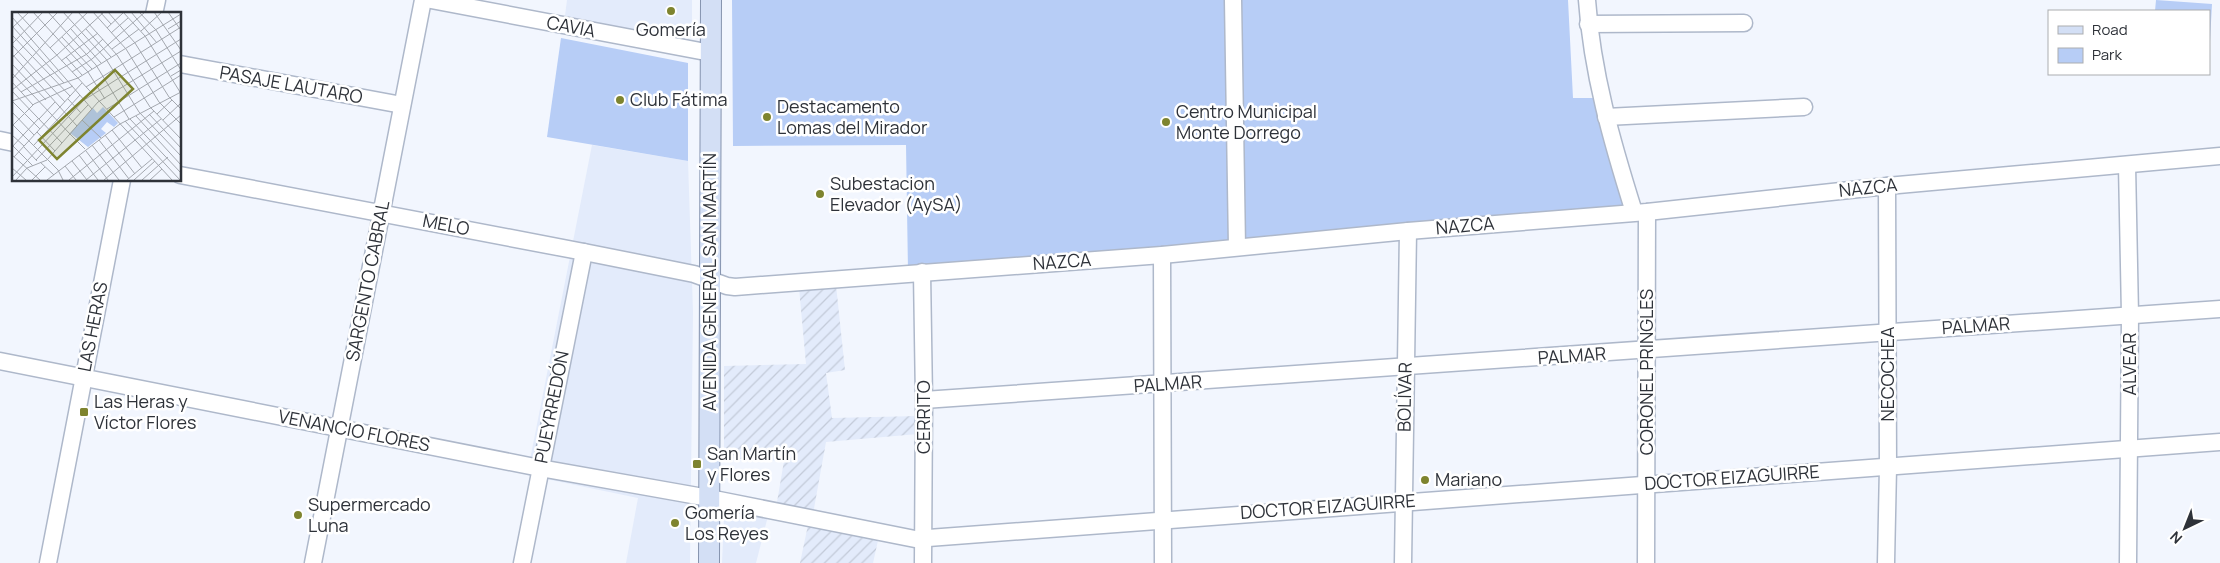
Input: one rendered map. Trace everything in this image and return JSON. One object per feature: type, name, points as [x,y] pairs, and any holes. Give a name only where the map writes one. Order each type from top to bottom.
[{"type":"main road","name":"AVENIDA GENERAL SAN MARTÍN","points":[[709,563],[711,0]]},
{"type":"street","name":"SARGENTO CABRAL","points":[[313,563],[338,427],[423,0]]},
{"type":"street","name":"CAVIA","points":[[430,0],[711,53]]},
{"type":"street","points":[[1233,0],[1238,248]]},
{"type":"street","name":"CORONEL PRINGLES","points":[[1587,0],[1592,58],[1606,117],[1641,212],[1648,351],[1646,563]]},
{"type":"street","points":[[1588,24],[1744,23]]},
{"type":"street","name":"PASAJE LAUTARO","points":[[181,64],[402,105]]},
{"type":"street","points":[[1606,117],[1804,107]]},
{"type":"street","name":"NAZCA","points":[[710,280],[735,287],[1162,255],[1408,231],[1641,212],[1887,186],[2220,156]]},
{"type":"street","name":"ALVEAR","points":[[2127,165],[2130,315],[2128,563]]},
{"type":"street","name":"MELO","points":[[181,175],[584,252],[694,274],[710,280]]},
{"type":"street","name":"LAS HERAS","points":[[48,563],[122,181]]},
{"type":"street","name":"NECOCHEA","points":[[1886,563],[1888,467],[1887,186]]},
{"type":"street","name":"BOLÍVAR","points":[[1403,563],[1408,231]]},
{"type":"street","name":"PUEYRREDÓN","points":[[522,563],[584,252]]},
{"type":"street","points":[[1162,255],[1164,563]]},
{"type":"street","name":"CERRITO","points":[[922,272],[924,400],[923,563]]},
{"type":"street","name":"PALMAR","points":[[924,400],[1648,351],[2220,309]]},
{"type":"street","name":"VENANCIO FLORES","points":[[0,361],[540,468],[709,498]]},
{"type":"street","name":"DOCTOR EIZAGUIRRE","points":[[709,498],[923,539],[1164,519],[2220,442]]},
{"type":"shaded area","points":[[567,0],[692,0],[692,35],[686,42],[564,23]]},
{"type":"shaded area","points":[[592,145],[688,161],[693,312],[690,563],[626,563],[638,498],[527,475]]},
{"type":"shaded area","points":[[836,285],[845,370],[826,373],[832,418],[918,416],[918,434],[826,442],[813,514],[776,508],[784,461],[724,458],[724,366],[806,364],[799,288]]},
{"type":"shaded area","points":[[735,510],[768,516],[756,563],[722,563],[724,517],[728,511]]},
{"type":"shaded area","points":[[808,525],[879,536],[873,563],[800,563]]},
{"type":"green space","name":"Centro Municipal Monte Dorrego","points":[[732,0],[1568,0],[1573,98],[1595,98],[1607,151],[1627,208],[908,271],[906,145],[733,146]]},
{"type":"green space","points":[[2156,0],[2212,4],[2210,41],[2210,10],[2155,10]]},
{"type":"green space","name":"Club Fátima","points":[[561,38],[688,63],[688,161],[547,137]]},
{"type":"place","name":"Gomería","points":[[671,11]]},
{"type":"place","name":"Club Fátima","points":[[620,100]]},
{"type":"place","name":"Destacamento Lomas del Mirador","points":[[767,117]]},
{"type":"place","name":"Centro Municipal Monte Dorrego","points":[[1166,122]]},
{"type":"place","name":"Subestacion Elevador (AySA)","points":[[820,194]]},
{"type":"place","name":"Las Heras y Víctor Flores","points":[[84,412]]},
{"type":"place","name":"San Martín y Flores","points":[[697,464]]},
{"type":"place","name":"Mariano","points":[[1425,480]]},
{"type":"place","name":"Supermercado Luna","points":[[298,515]]},
{"type":"place","name":"Gomería Los Reyes","points":[[675,523]]}]
